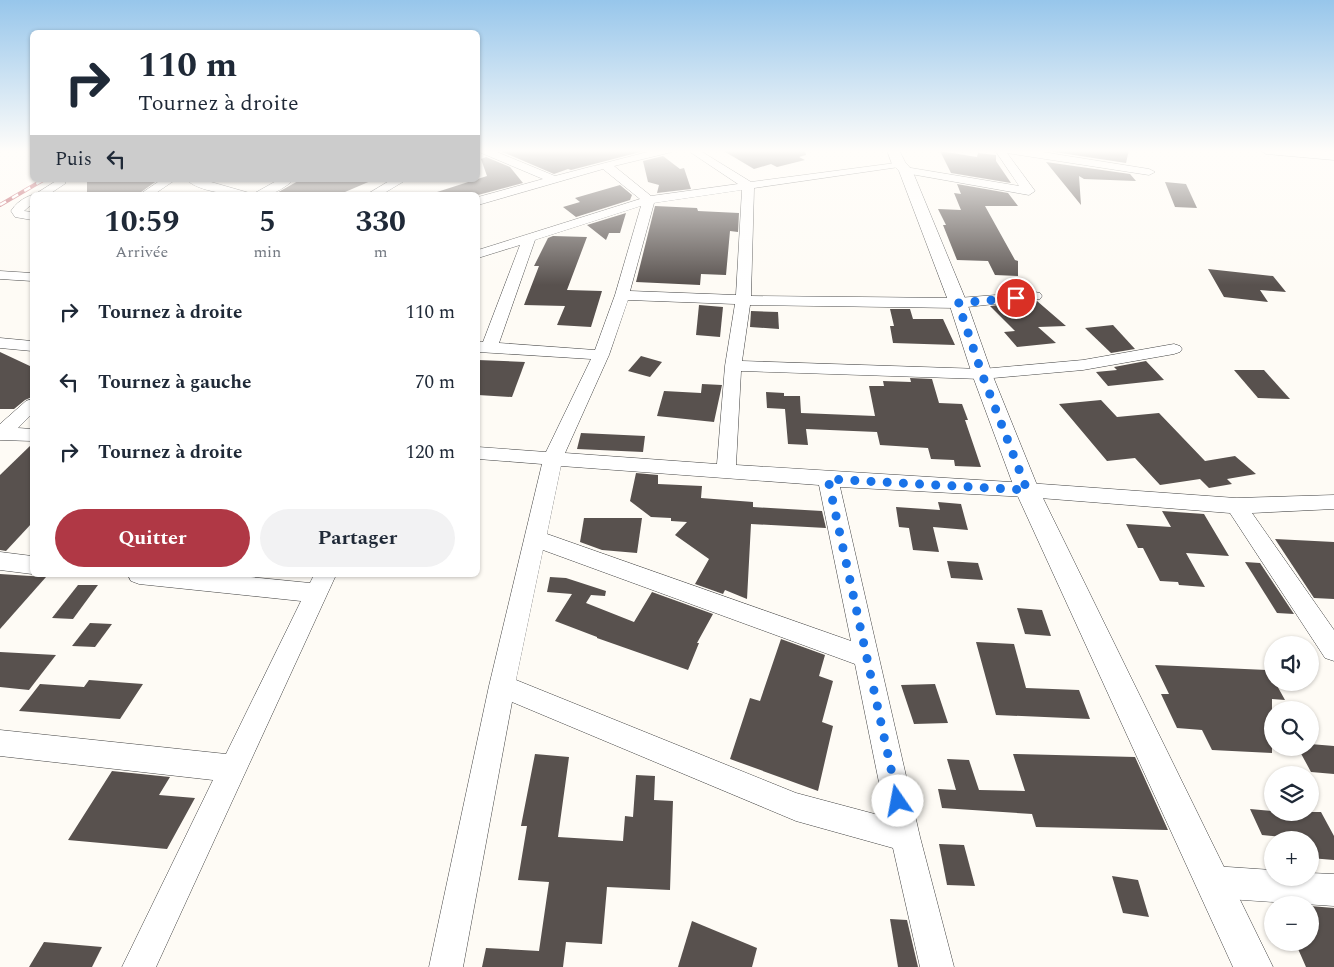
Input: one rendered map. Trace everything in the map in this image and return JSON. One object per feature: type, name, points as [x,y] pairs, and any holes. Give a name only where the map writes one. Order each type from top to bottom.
[{"type":"street","points":[[480,200],[498,195]]},
{"type":"street","points":[[643,195],[649,200]]},
{"type":"street","points":[[480,253],[649,200],[681,195]]},
{"type":"street","points":[[726,471],[734,366],[743,300],[748,195]]},
{"type":"street","points":[[913,195],[958,303],[982,374],[1027,490],[1254,967]]},
{"type":"street","points":[[30,200],[17,211],[19,214],[30,216]]},
{"type":"street","points":[[446,967],[502,686],[553,458],[601,355],[622,295],[649,200]]},
{"type":"street","points":[[529,239],[483,347],[601,355]]},
{"type":"street","points":[[0,275],[30,277]]},
{"type":"street","points":[[622,295],[743,300],[958,303],[1035,296]]},
{"type":"street","points":[[0,343],[30,346]]},
{"type":"street","points":[[734,366],[982,374],[1083,365],[1174,349]]},
{"type":"street","points":[[0,434],[30,407]]},
{"type":"street","points":[[0,434],[30,435]]},
{"type":"street","points":[[480,453],[828,479],[1027,490],[1236,506],[1334,502]]},
{"type":"street","points":[[828,479],[906,837],[937,967]]},
{"type":"street","points":[[1236,506],[1334,650]]},
{"type":"street","points":[[534,538],[866,657]]},
{"type":"street","points":[[0,561],[30,564]]},
{"type":"street","points":[[139,967],[321,584],[179,577]]},
{"type":"street","points":[[502,686],[796,807],[906,837]]},
{"type":"street","points":[[0,743],[233,769]]},
{"type":"street","points":[[1213,882],[1334,890]]},
{"type":"building","points":[[585,195],[632,195],[630,200],[576,217],[563,207],[580,202],[575,198]]},
{"type":"building","points":[[955,195],[1010,195],[1018,206],[985,206],[1015,260],[1018,261],[1018,276],[995,275],[988,261],[957,260],[943,225],[946,225],[938,209],[961,210]]},
{"type":"building","points":[[1073,195],[1080,195],[1081,205]]},
{"type":"building","points":[[1170,195],[1191,195],[1197,208],[1175,207]]},
{"type":"building","points":[[655,206],[739,213],[738,232],[730,231],[726,275],[701,274],[700,285],[636,282]]},
{"type":"building","points":[[626,213],[620,233],[609,233],[606,240],[587,225]]},
{"type":"building","points":[[553,236],[587,237],[567,290],[602,291],[591,327],[557,325],[565,306],[524,305],[539,266],[534,266],[548,238]]},
{"type":"building","points":[[1208,269],[1273,276],[1286,292],[1260,290],[1268,302],[1224,297]]},
{"type":"building","points":[[1037,301],[1066,326],[1038,327],[1056,343],[1017,347],[1004,332],[1015,331],[990,306]]},
{"type":"building","points":[[699,305],[723,307],[720,337],[696,335]]},
{"type":"building","points":[[890,309],[910,309],[913,319],[943,319],[955,345],[893,343],[890,326],[894,326]]},
{"type":"building","points":[[751,311],[778,312],[779,329],[750,327]]},
{"type":"building","points":[[1113,325],[1135,349],[1111,353],[1085,328]]},
{"type":"building","points":[[0,352],[30,366],[30,398],[14,409],[0,409]]},
{"type":"building","points":[[641,356],[662,362],[650,377],[628,371]]},
{"type":"building","points":[[480,360],[525,362],[512,397],[480,395]]},
{"type":"building","points":[[1146,361],[1164,380],[1108,386],[1096,372],[1117,370],[1114,367]]},
{"type":"building","points":[[1234,370],[1264,370],[1290,399],[1258,398]]},
{"type":"building","points":[[910,378],[932,379],[939,403],[962,404],[968,420],[965,420],[981,467],[955,466],[954,460],[931,459],[928,448],[880,445],[877,432],[806,429],[808,445],[788,444],[785,409],[767,408],[766,392],[784,393],[784,396],[800,396],[801,413],[875,416],[869,386],[884,386],[883,381],[911,382]]},
{"type":"building","points":[[702,384],[722,385],[714,422],[657,416],[664,391],[701,393]]},
{"type":"building","points":[[1101,400],[1117,417],[1159,413],[1205,461],[1235,456],[1256,474],[1227,479],[1232,484],[1209,488],[1200,479],[1160,485],[1135,458],[1107,461],[1059,404]]},
{"type":"building","points":[[581,433],[645,436],[643,452],[577,449]]},
{"type":"building","points":[[30,446],[30,525],[6,551],[0,550],[0,475]]},
{"type":"building","points":[[636,473],[658,475],[658,484],[702,486],[701,498],[753,502],[753,507],[822,511],[826,528],[751,524],[747,599],[725,590],[723,594],[695,584],[709,559],[675,535],[687,522],[671,521],[671,518],[651,517],[630,501]]},
{"type":"building","points":[[938,502],[961,504],[968,530],[933,527],[939,552],[913,550],[909,528],[899,527],[896,507],[940,510]]},
{"type":"building","points":[[1162,511],[1204,514],[1229,556],[1186,553],[1205,587],[1160,581],[1143,548],[1138,548],[1126,524],[1171,527]]},
{"type":"building","points":[[584,518],[642,518],[637,553],[602,550],[580,542]]},
{"type":"building","points":[[1275,539],[1334,542],[1334,599],[1314,598]]},
{"type":"building","points":[[947,561],[978,563],[983,580],[951,578]]},
{"type":"building","points":[[1245,562],[1260,563],[1294,614],[1277,613]]},
{"type":"building","points":[[0,574],[46,577],[0,629]]},
{"type":"building","points":[[550,577],[566,578],[606,591],[605,596],[591,595],[586,603],[634,622],[652,592],[713,614],[697,643],[699,643],[688,670],[555,621],[572,594],[547,592]]},
{"type":"building","points":[[78,585],[98,585],[73,619],[52,618]]},
{"type":"building","points":[[1017,608],[1042,610],[1051,636],[1025,634]]},
{"type":"building","points":[[90,623],[112,624],[95,647],[72,646]]},
{"type":"building","points":[[781,639],[825,655],[819,676],[833,681],[822,722],[833,726],[818,791],[730,759],[750,698],[760,701]]},
{"type":"building","points":[[976,642],[1014,644],[1026,688],[1079,690],[1090,719],[996,715]]},
{"type":"building","points":[[0,652],[56,655],[29,690],[0,687]]},
{"type":"building","points":[[1155,665],[1264,670],[1264,691],[1280,691],[1285,700],[1272,699],[1272,701],[1264,701],[1264,753],[1212,750],[1202,730],[1177,728],[1161,694],[1169,694]]},
{"type":"building","points":[[89,680],[143,684],[120,719],[19,711],[40,684],[84,687]]},
{"type":"building","points":[[935,684],[948,723],[914,724],[901,685]]},
{"type":"building","points":[[1319,745],[1334,746],[1334,774],[1319,773],[1319,766],[1308,766],[1302,756],[1319,756]]},
{"type":"building","points":[[535,754],[569,757],[558,837],[623,841],[625,816],[633,817],[636,775],[655,776],[654,800],[673,801],[670,890],[607,887],[602,944],[566,942],[563,967],[482,967],[486,948],[539,951],[549,882],[518,880],[527,826],[521,826]]},
{"type":"building","points":[[1013,754],[1135,757],[1168,830],[1036,827],[1032,814],[942,808],[938,789],[956,790],[947,759],[969,760],[979,790],[1025,791]]},
{"type":"building","points":[[112,771],[170,777],[159,795],[195,798],[167,849],[68,840]]},
{"type":"building","points":[[1250,809],[1264,810],[1264,821],[1319,821],[1319,812],[1321,812],[1334,836],[1334,860],[1319,859],[1319,831],[1264,831],[1264,835],[1262,835]]},
{"type":"building","points":[[939,844],[964,845],[975,886],[947,885]]},
{"type":"building","points":[[1112,876],[1138,880],[1149,917],[1123,913]]},
{"type":"building","points":[[1319,907],[1334,908],[1334,967],[1306,967],[1299,951],[1319,951]]},
{"type":"building","points":[[890,919],[907,920],[918,967],[898,967]]},
{"type":"building","points":[[692,921],[757,948],[752,967],[678,967]]},
{"type":"building","points":[[44,942],[102,947],[92,967],[29,967]]},
{"type":"railway","points":[[0,205],[17,195]]},
{"type":"route","points":[[898,801],[828,479],[1027,490],[982,374],[958,303],[1016,298]]}]
